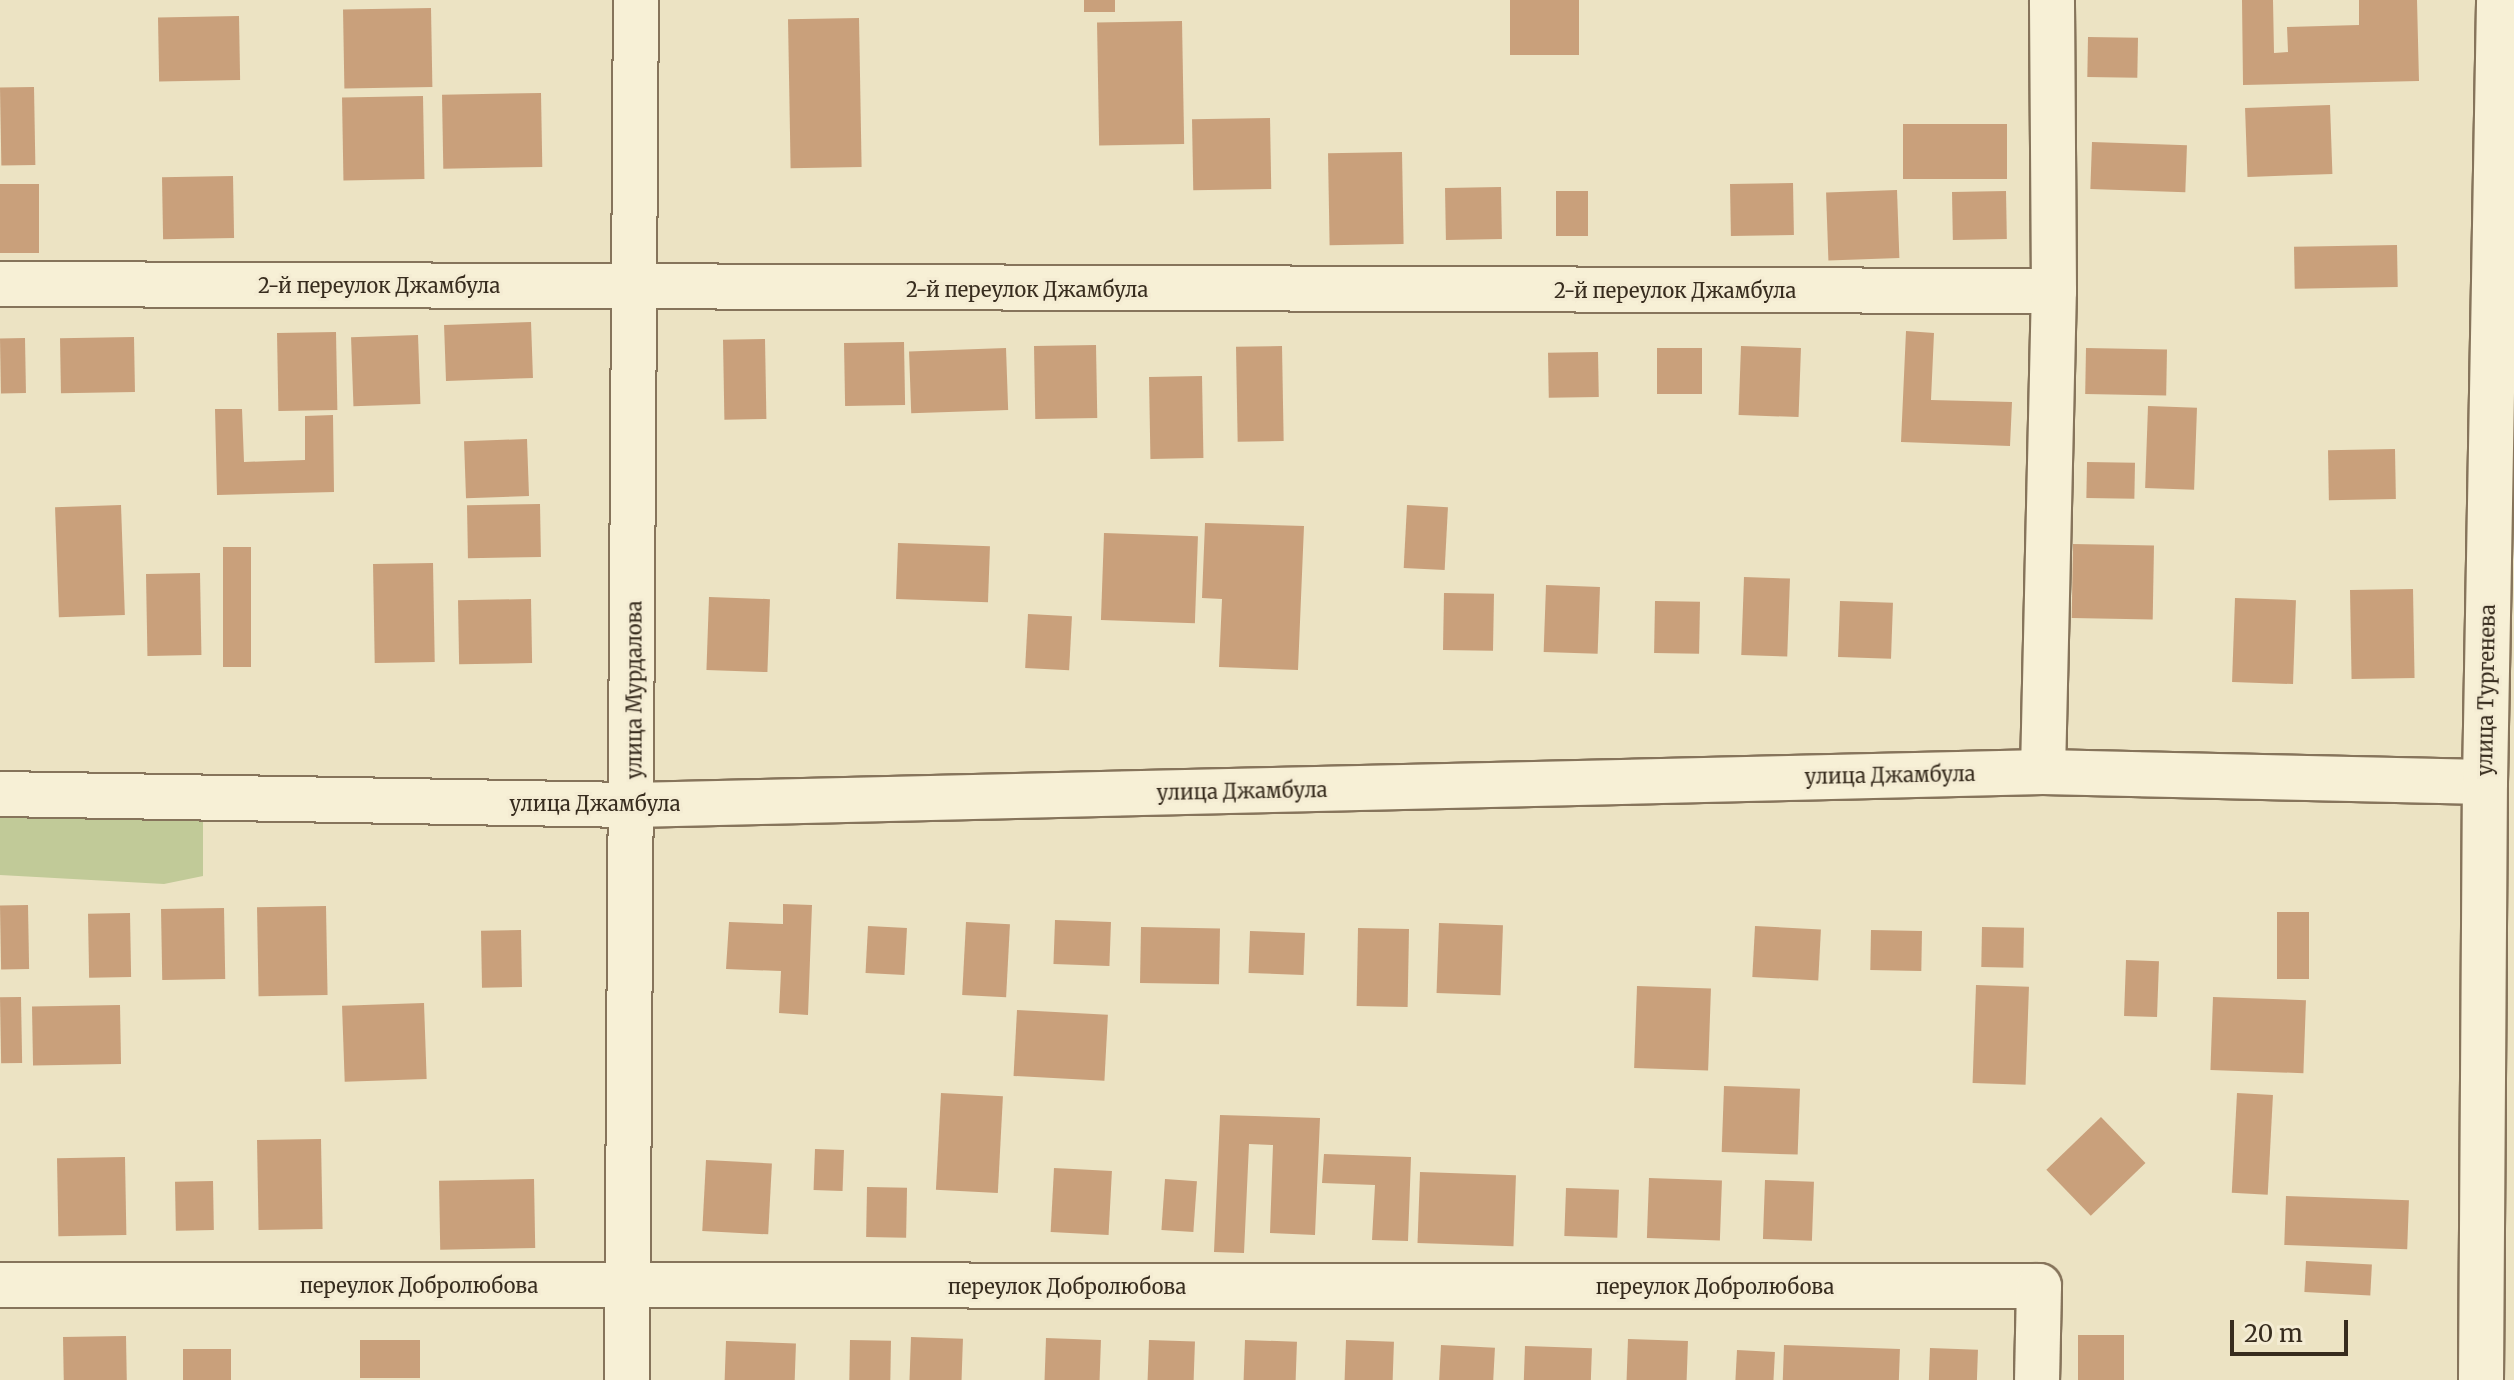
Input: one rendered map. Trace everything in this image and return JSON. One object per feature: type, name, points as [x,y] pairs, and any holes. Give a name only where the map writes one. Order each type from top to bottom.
[{"type":"street","name":"улица Мурдалова","points":[[627,1380],[636,0]]},
{"type":"street","points":[[2043,772],[2054,291],[2052,0]]},
{"type":"street","name":"улица Тургенева","points":[[2481,1380],[2499,900],[2485,782],[2499,0]]},
{"type":"street","name":"2-й переулок Джамбула","points":[[0,284],[2054,291]]},
{"type":"street","name":"улица Джамбула","points":[[0,794],[633,805],[2043,772],[2485,782]]},
{"type":"street","name":"переулок Добролюбова","points":[[0,1285],[2039,1286],[2037,1380]]},
{"type":"green space","points":[[0,812],[203,815],[203,876],[164,884],[0,875]]},
{"type":"building","points":[[1084,0],[1115,0],[1115,12],[1084,12]]},
{"type":"building","points":[[1510,0],[1579,0],[1579,55],[1510,55]]},
{"type":"building","points":[[2242,0],[2273,0],[2274,53],[2288,52],[2287,27],[2359,25],[2359,0],[2417,0],[2419,81],[2243,85]]},
{"type":"building","points":[[431,8],[432,87],[344,89],[343,10]]},
{"type":"building","points":[[239,16],[240,80],[159,81],[158,17]]},
{"type":"building","points":[[859,18],[862,167],[791,168],[788,19]]},
{"type":"building","points":[[1182,21],[1184,144],[1099,145],[1097,22]]},
{"type":"building","points":[[2088,37],[2138,38],[2137,78],[2087,77]]},
{"type":"building","points":[[34,87],[35,165],[1,166],[0,88]]},
{"type":"building","points":[[541,93],[542,167],[443,169],[442,95]]},
{"type":"building","points":[[423,96],[424,179],[343,180],[342,97]]},
{"type":"building","points":[[2330,105],[2332,174],[2247,177],[2245,108]]},
{"type":"building","points":[[1270,118],[1271,189],[1193,190],[1192,119]]},
{"type":"building","points":[[1903,124],[2007,124],[2007,179],[1903,179]]},
{"type":"building","points":[[2092,142],[2187,145],[2185,192],[2090,189]]},
{"type":"building","points":[[1402,152],[1404,244],[1330,245],[1328,153]]},
{"type":"building","points":[[233,176],[234,238],[163,239],[162,177]]},
{"type":"building","points":[[1793,183],[1794,235],[1731,236],[1730,184]]},
{"type":"building","points":[[0,184],[39,184],[39,253],[0,253]]},
{"type":"building","points":[[1501,187],[1502,239],[1446,240],[1445,188]]},
{"type":"building","points":[[1897,190],[1899,258],[1828,260],[1826,192]]},
{"type":"building","points":[[1556,191],[1588,191],[1588,236],[1556,236]]},
{"type":"building","points":[[2006,191],[2007,239],[1953,240],[1952,192]]},
{"type":"building","points":[[2397,245],[2398,287],[2295,289],[2294,247]]},
{"type":"building","points":[[531,322],[533,378],[446,381],[444,325]]},
{"type":"building","points":[[1906,331],[1934,333],[1931,400],[2012,402],[2010,446],[1901,442]]},
{"type":"building","points":[[336,332],[337,410],[278,411],[277,333]]},
{"type":"building","points":[[418,335],[420,404],[353,406],[351,337]]},
{"type":"building","points":[[134,337],[135,392],[61,393],[60,338]]},
{"type":"building","points":[[0,338],[25,338],[26,393],[1,393]]},
{"type":"building","points":[[765,339],[766,419],[724,420],[723,340]]},
{"type":"building","points":[[904,342],[905,405],[845,406],[844,343]]},
{"type":"building","points":[[1096,345],[1097,418],[1035,419],[1034,346]]},
{"type":"building","points":[[1282,346],[1284,441],[1238,442],[1236,347]]},
{"type":"building","points":[[1741,346],[1801,348],[1799,417],[1739,415]]},
{"type":"building","points":[[1006,348],[1008,410],[911,413],[909,351]]},
{"type":"building","points":[[1657,348],[1702,348],[1702,394],[1657,394]]},
{"type":"building","points":[[2086,348],[2167,349],[2166,395],[2085,394]]},
{"type":"building","points":[[1598,352],[1599,397],[1549,398],[1548,353]]},
{"type":"building","points":[[1202,376],[1203,458],[1150,459],[1149,377]]},
{"type":"building","points":[[2148,406],[2197,408],[2194,490],[2145,488]]},
{"type":"building","points":[[215,409],[242,409],[244,462],[305,460],[305,416],[333,415],[334,492],[217,495]]},
{"type":"building","points":[[527,439],[529,496],[466,498],[464,441]]},
{"type":"building","points":[[2395,449],[2396,499],[2329,500],[2328,450]]},
{"type":"building","points":[[2087,462],[2135,463],[2134,499],[2086,498]]},
{"type":"building","points":[[540,504],[541,557],[468,558],[467,505]]},
{"type":"building","points":[[121,505],[125,615],[59,617],[55,507]]},
{"type":"building","points":[[1407,505],[1448,507],[1445,570],[1404,568]]},
{"type":"building","points":[[1205,523],[1304,526],[1298,670],[1219,667],[1222,599],[1202,598]]},
{"type":"building","points":[[1104,533],[1198,536],[1195,623],[1101,620]]},
{"type":"building","points":[[898,543],[990,546],[988,602],[896,599]]},
{"type":"building","points":[[2073,544],[2154,545],[2153,619],[2072,618]]},
{"type":"building","points":[[223,547],[251,547],[251,667],[223,667]]},
{"type":"building","points":[[433,563],[435,662],[375,663],[373,564]]},
{"type":"building","points":[[200,573],[201,655],[147,656],[146,574]]},
{"type":"building","points":[[1744,577],[1790,579],[1787,657],[1741,655]]},
{"type":"building","points":[[1546,585],[1600,587],[1598,654],[1544,652]]},
{"type":"building","points":[[2413,589],[2415,678],[2352,679],[2350,590]]},
{"type":"building","points":[[1444,593],[1494,594],[1493,651],[1443,650]]},
{"type":"building","points":[[709,597],[770,599],[767,672],[706,670]]},
{"type":"building","points":[[2235,598],[2296,600],[2293,684],[2232,682]]},
{"type":"building","points":[[531,599],[532,663],[459,664],[458,600]]},
{"type":"building","points":[[1655,601],[1700,602],[1699,654],[1654,653]]},
{"type":"building","points":[[1840,601],[1893,603],[1891,659],[1838,657]]},
{"type":"building","points":[[1028,614],[1072,616],[1069,670],[1025,668]]},
{"type":"building","points":[[783,904],[812,905],[808,1015],[779,1013],[781,971],[726,969],[729,922],[783,924]]},
{"type":"building","points":[[0,905],[28,905],[29,969],[1,969]]},
{"type":"building","points":[[326,906],[328,995],[259,996],[257,907]]},
{"type":"building","points":[[224,908],[225,979],[162,980],[161,909]]},
{"type":"building","points":[[2277,912],[2309,912],[2309,979],[2277,979]]},
{"type":"building","points":[[130,913],[131,977],[89,978],[88,914]]},
{"type":"building","points":[[1055,920],[1111,922],[1109,966],[1053,964]]},
{"type":"building","points":[[966,922],[1010,924],[1006,997],[962,995]]},
{"type":"building","points":[[1439,923],[1503,925],[1501,995],[1437,993]]},
{"type":"building","points":[[868,926],[907,928],[904,975],[866,973]]},
{"type":"building","points":[[1755,926],[1821,929],[1818,980],[1752,977]]},
{"type":"building","points":[[1141,927],[1220,928],[1219,984],[1140,983]]},
{"type":"building","points":[[1982,927],[2024,928],[2023,968],[1981,967]]},
{"type":"building","points":[[1358,928],[1409,929],[1408,1007],[1357,1006]]},
{"type":"building","points":[[521,930],[522,987],[482,988],[481,931]]},
{"type":"building","points":[[1871,930],[1922,931],[1921,971],[1870,970]]},
{"type":"building","points":[[1250,931],[1305,933],[1304,975],[1249,973]]},
{"type":"building","points":[[2126,960],[2159,961],[2157,1017],[2124,1016]]},
{"type":"building","points":[[1976,985],[2029,987],[2026,1085],[1973,1083]]},
{"type":"building","points":[[1637,986],[1711,989],[1708,1071],[1634,1068]]},
{"type":"building","points":[[0,997],[21,997],[22,1063],[1,1063]]},
{"type":"building","points":[[2213,997],[2306,1000],[2303,1073],[2210,1070]]},
{"type":"building","points":[[424,1003],[427,1079],[345,1082],[342,1006]]},
{"type":"building","points":[[120,1005],[121,1064],[33,1066],[32,1007]]},
{"type":"building","points":[[1017,1010],[1108,1015],[1104,1081],[1014,1076]]},
{"type":"building","points":[[1724,1086],[1800,1089],[1798,1155],[1722,1152]]},
{"type":"building","points":[[941,1093],[1003,1096],[998,1193],[936,1190]]},
{"type":"building","points":[[2237,1093],[2273,1095],[2268,1195],[2232,1193]]},
{"type":"building","points":[[1220,1115],[1320,1118],[1315,1235],[1270,1233],[1273,1145],[1249,1144],[1244,1253],[1214,1252]]},
{"type":"building","points":[[2101,1117],[2145,1163],[2091,1216],[2046,1170]]},
{"type":"building","points":[[321,1139],[323,1229],[259,1230],[257,1140]]},
{"type":"building","points":[[815,1149],[844,1150],[843,1191],[814,1190]]},
{"type":"building","points":[[1324,1154],[1411,1157],[1408,1241],[1372,1240],[1375,1185],[1322,1183]]},
{"type":"building","points":[[125,1157],[126,1235],[58,1236],[57,1158]]},
{"type":"building","points":[[706,1160],[772,1163],[768,1234],[702,1231]]},
{"type":"building","points":[[1054,1168],[1112,1171],[1109,1235],[1051,1232]]},
{"type":"building","points":[[1420,1172],[1516,1175],[1513,1246],[1418,1243]]},
{"type":"building","points":[[1649,1178],[1722,1181],[1720,1241],[1647,1238]]},
{"type":"building","points":[[534,1179],[535,1248],[440,1250],[439,1181]]},
{"type":"building","points":[[1165,1179],[1197,1181],[1193,1232],[1161,1230]]},
{"type":"building","points":[[1765,1180],[1814,1182],[1812,1241],[1763,1239]]},
{"type":"building","points":[[213,1181],[214,1230],[176,1231],[175,1182]]},
{"type":"building","points":[[867,1187],[907,1188],[906,1238],[866,1237]]},
{"type":"building","points":[[1566,1188],[1619,1190],[1617,1238],[1564,1236]]},
{"type":"building","points":[[2286,1196],[2409,1200],[2407,1249],[2284,1245]]},
{"type":"building","points":[[2306,1261],[2372,1264],[2370,1295],[2304,1292]]},
{"type":"building","points":[[2078,1335],[2124,1335],[2124,1380],[2078,1380]]},
{"type":"building","points":[[126,1336],[127,1380],[64,1380],[63,1337]]},
{"type":"building","points":[[911,1337],[963,1339],[962,1380],[909,1380]]},
{"type":"building","points":[[1046,1338],[1101,1340],[1100,1380],[1045,1380]]},
{"type":"building","points":[[1628,1339],[1688,1341],[1687,1380],[1627,1380]]},
{"type":"building","points":[[360,1340],[420,1340],[420,1378],[360,1378]]},
{"type":"building","points":[[850,1340],[891,1341],[890,1380],[849,1380]]},
{"type":"building","points":[[1149,1340],[1195,1342],[1194,1380],[1148,1380]]},
{"type":"building","points":[[1245,1340],[1297,1342],[1296,1380],[1244,1380]]},
{"type":"building","points":[[1346,1340],[1394,1342],[1393,1380],[1345,1380]]},
{"type":"building","points":[[726,1341],[796,1343],[795,1380],[725,1380]]},
{"type":"building","points":[[1441,1345],[1495,1348],[1493,1380],[1439,1380]]},
{"type":"building","points":[[1784,1345],[1900,1349],[1899,1380],[1783,1380]]},
{"type":"building","points":[[1525,1346],[1592,1348],[1591,1380],[1524,1380]]},
{"type":"building","points":[[1930,1348],[1978,1350],[1977,1380],[1929,1380]]},
{"type":"building","points":[[183,1349],[231,1349],[231,1380],[183,1380]]},
{"type":"building","points":[[1737,1350],[1775,1352],[1773,1380],[1735,1380]]}]
